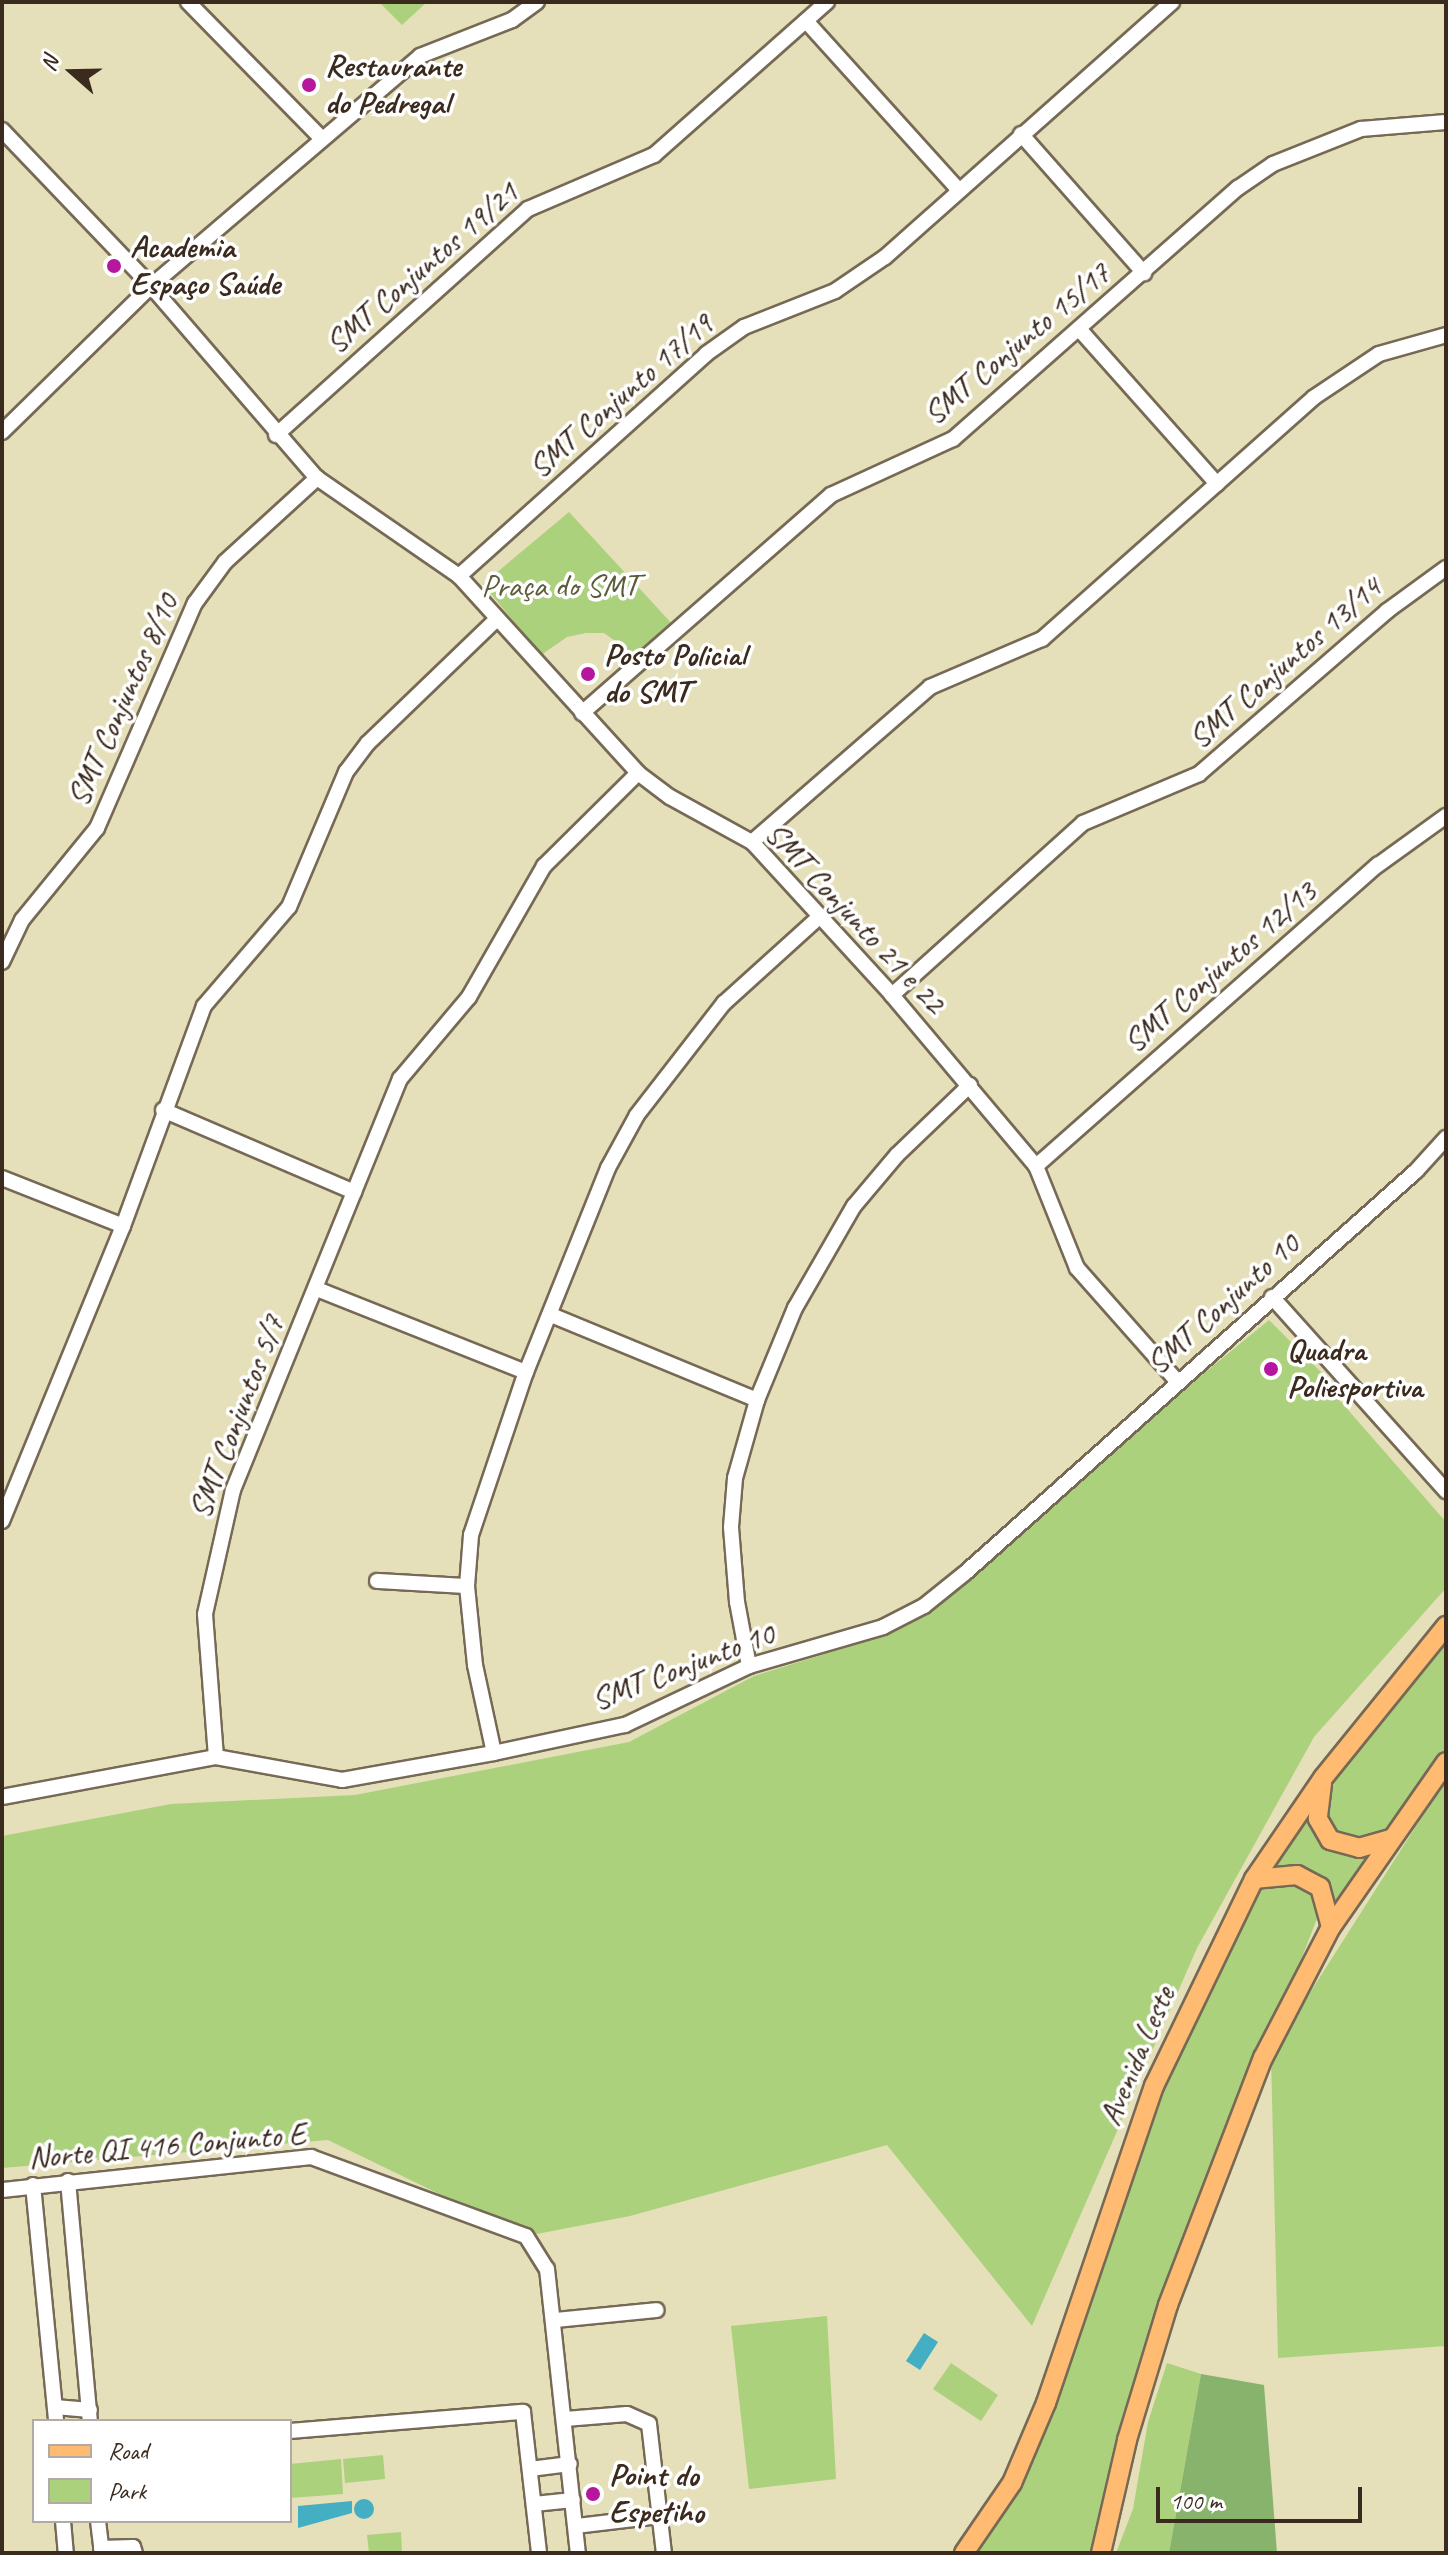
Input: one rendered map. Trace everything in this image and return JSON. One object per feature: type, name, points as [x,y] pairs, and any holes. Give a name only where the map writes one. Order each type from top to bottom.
[{"type":"main road","name":"Avenida Leste","points":[[964,2553],[1012,2483],[1040,2417],[1154,2086],[1254,1879],[1323,1778],[1446,1626]]},
{"type":"main road","points":[[1101,2553],[1127,2440],[1213,2179],[1263,2058],[1331,1927],[1446,1762]]},
{"type":"main road","points":[[1323,1778],[1318,1819],[1330,1840],[1359,1848],[1390,1839]]},
{"type":"main road","points":[[1254,1879],[1297,1875],[1320,1887],[1331,1927]]},
{"type":"street","points":[[188,2],[321,138]]},
{"type":"street","points":[[2,432],[151,286],[420,56],[512,20],[537,2]]},
{"type":"street","name":"SMT Conjuntos 19/21","points":[[276,435],[528,209],[654,155],[827,2]]},
{"type":"street","name":"SMT Conjunto 17/19","points":[[459,576],[706,354],[744,327],[860,276],[1172,2]]},
{"type":"street","points":[[806,21],[958,189]]},
{"type":"street","name":"SMT Conjunto 15/17","points":[[582,713],[821,504],[860,479],[953,439],[1238,188],[1273,164],[1361,129],[1446,122]]},
{"type":"street","name":"SMT Conjunto 21 e 22","points":[[2,130],[151,286],[276,435],[317,478],[459,576],[638,773],[670,797],[752,842],[818,918],[892,995],[1036,1166],[1077,1268],[1178,1382]]},
{"type":"street","points":[[1021,134],[1144,273]]},
{"type":"street","points":[[1080,330],[1217,484]]},
{"type":"street","points":[[752,842],[930,687],[1042,639],[1313,398],[1379,354],[1446,335]]},
{"type":"street","name":"SMT Conjuntos 8/10","points":[[2,962],[22,920],[97,828],[195,603],[225,562],[317,478]]},
{"type":"street","name":"SMT Conjuntos 13/14","points":[[892,995],[1083,823],[1199,774],[1387,611],[1446,568]]},
{"type":"street","points":[[2,1521],[123,1226],[163,1110],[204,1006],[289,907],[346,772],[368,743],[497,619]]},
{"type":"street","name":"SMT Conjuntos 5/7","points":[[216,1757],[205,1614],[214,1558],[233,1490],[400,1079],[469,997],[528,888],[638,773]]},
{"type":"street","name":"SMT Conjuntos 12/13","points":[[1036,1166],[1378,865],[1446,816]]},
{"type":"street","points":[[494,1753],[475,1665],[467,1586],[471,1535],[484,1484],[526,1372],[608,1168],[637,1115],[724,1003],[818,918]]},
{"type":"street","points":[[749,1666],[731,1527],[735,1478],[757,1400],[795,1308],[854,1206],[897,1155],[970,1085]]},
{"type":"street","points":[[163,1110],[354,1192]]},
{"type":"street","name":"SMT Conjunto 10","points":[[2,1797],[216,1757],[342,1780],[494,1753],[625,1725],[749,1666],[883,1627],[924,1606],[1416,1171],[1446,1138]]},
{"type":"street","points":[[2,1178],[123,1226]]},
{"type":"street","points":[[317,1289],[526,1372]]},
{"type":"street","points":[[1272,1297],[1446,1491]]},
{"type":"street","points":[[551,1315],[757,1400]]},
{"type":"street","points":[[377,1581],[467,1586]]},
{"type":"street","name":"Norte QI 416 Conjunto E","points":[[2,2190],[311,2157],[329,2160],[526,2236],[547,2269],[555,2320],[578,2553]]},
{"type":"street","points":[[33,2185],[55,2414],[90,2415],[68,2181]]},
{"type":"street","points":[[555,2320],[657,2310]]},
{"type":"street","points":[[292,2431],[517,2409],[525,2415],[539,2553]]},
{"type":"street","points":[[565,2419],[627,2414],[644,2418],[664,2553]]},
{"type":"street","points":[[530,2469],[570,2464]]},
{"type":"street","points":[[534,2504],[573,2500]]},
{"type":"street","points":[[576,2526],[660,2516]]},
{"type":"street","points":[[63,2523],[66,2553]]},
{"type":"street","points":[[98,2523],[102,2550],[133,2547],[135,2553]]},
{"type":"green space","points":[[379,2],[427,2],[402,25]]},
{"type":"green space","name":"Praça do SMT","points":[[569,512],[675,627],[639,658],[604,633],[567,637],[541,655],[483,584]]},
{"type":"green space","points":[[1269,1320],[1339,1390],[1335,1395],[1446,1522],[1446,1588],[1314,1737],[1197,1948],[1032,2326],[887,2145],[630,2216],[526,2236],[328,2140],[2,2168],[2,1836],[171,1804],[355,1795],[629,1742],[754,1676],[883,1636]]},
{"type":"green space","points":[[1446,1642],[1446,1753],[1384,1830],[1359,1843],[1384,1832],[1314,1941],[1322,1911],[1318,1887],[1299,1869],[1275,1866],[1265,1872],[1323,1781]]},
{"type":"green space","points":[[1446,1779],[1446,2346],[1278,2358],[1271,2054]]},
{"type":"green space","points":[[1275,1869],[1316,1888],[1320,1911],[1166,2305],[1099,2553],[955,2553],[1003,2483],[1194,2018],[1255,1894]]},
{"type":"green space","points":[[827,2316],[836,2479],[749,2489],[731,2326]]},
{"type":"green space","points":[[951,2363],[998,2395],[981,2421],[933,2389]]},
{"type":"green space","points":[[1167,2363],[1201,2374],[1169,2553],[1116,2553],[1133,2509],[1148,2422]]},
{"type":"green space","points":[[1201,2374],[1264,2385],[1277,2553],[1169,2553]]},
{"type":"green space","points":[[383,2455],[385,2479],[345,2483],[343,2459]]},
{"type":"green space","points":[[341,2459],[343,2494],[292,2498],[292,2464]]},
{"type":"green space","points":[[401,2532],[402,2553],[369,2553],[367,2535]]},
{"type":"water","points":[[924,2333],[938,2342],[920,2370],[906,2361]]},
{"type":"water","points":[[364,2499],[371,2502],[374,2509],[371,2516],[364,2519],[357,2516],[354,2509],[357,2502]]},
{"type":"water","points":[[352,2501],[352,2513],[298,2528],[298,2506]]},
{"type":"place","name":"Restaurante do Pedregal","points":[[309,85]]},
{"type":"place","name":"Academia Espaço Saúde","points":[[114,266]]},
{"type":"place","name":"Posto Policial do SMT","points":[[588,674]]},
{"type":"place","name":"Quadra Poliesportiva","points":[[1271,1369]]},
{"type":"place","name":"Point do Espetiho","points":[[593,2494]]}]
